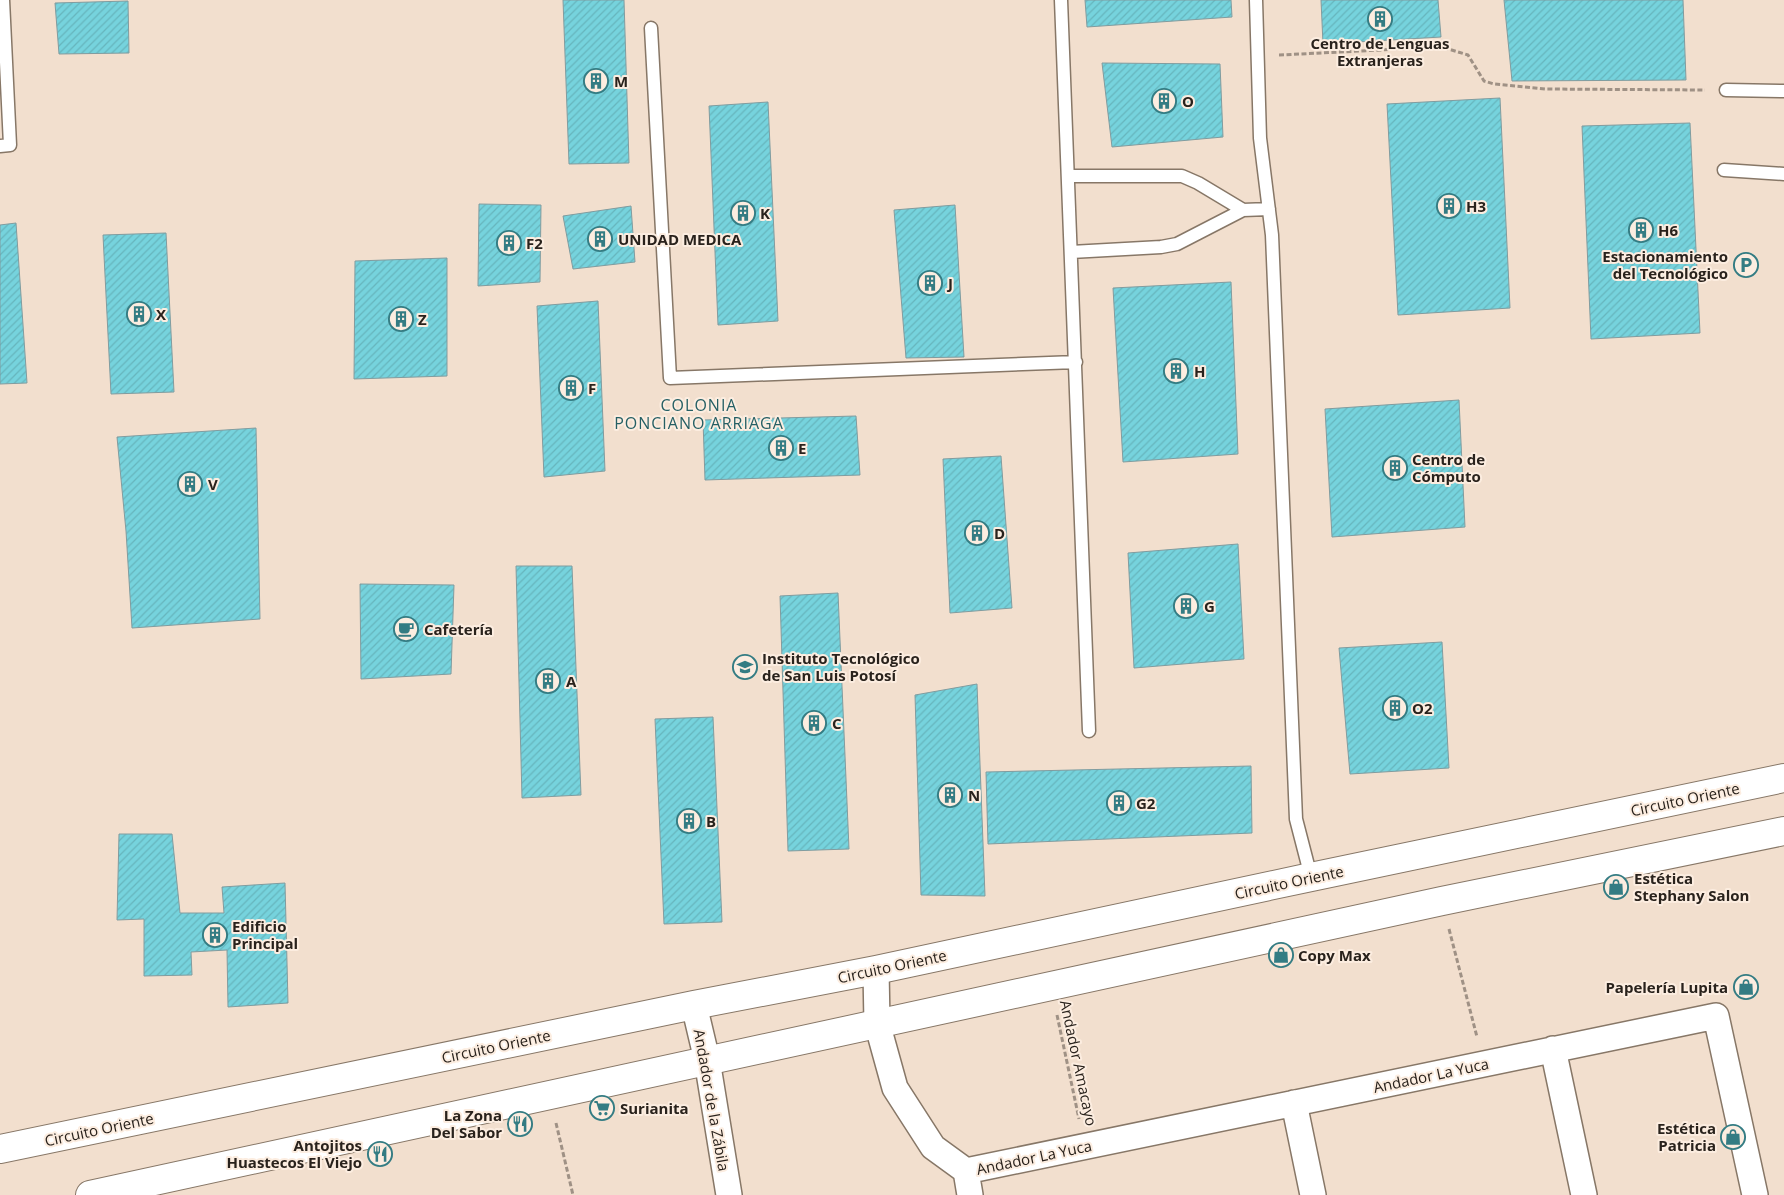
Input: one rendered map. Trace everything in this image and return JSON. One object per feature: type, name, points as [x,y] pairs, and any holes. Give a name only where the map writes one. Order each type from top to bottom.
[{"type":"street","name":"Circuito Oriente","points":[[0,1149],[694,1005],[876,970],[1784,778]]},
{"type":"street","points":[[90,1195],[1051,985],[1442,901],[1784,831]]},
{"type":"street","points":[[876,970],[878,1023],[894,1088],[933,1147],[966,1171],[970,1195]]},
{"type":"street","name":"Andador de la Zábila","points":[[694,1005],[707,1060],[729,1195]]},
{"type":"street","name":"Andador La Yuca","points":[[966,1171],[1716,1016],[1755,1195]]},
{"type":"street","points":[[1553,1049],[1584,1195]]},
{"type":"street","points":[[1294,1103],[1313,1195]]},
{"type":"lane","points":[[0,146],[10,145],[2,51],[3,0]]},
{"type":"lane","points":[[1061,0],[1089,730]]},
{"type":"lane","points":[[1256,0],[1260,138],[1270,209],[1296,819],[1311,877]]},
{"type":"lane","points":[[651,28],[670,378],[1076,362]]},
{"type":"lane","points":[[1726,90],[1784,91]]},
{"type":"lane","points":[[1724,170],[1784,174]]},
{"type":"lane","points":[[1068,176],[1182,176],[1198,183],[1244,210]]},
{"type":"lane","points":[[1071,252],[1177,244],[1244,210],[1270,209]]},
{"type":"path","points":[[1258,57],[1442,46],[1468,55],[1484,81],[1494,84],[1546,89],[1726,90]]},
{"type":"path","points":[[1442,901],[1484,1064]]},
{"type":"path","name":"Andador Amacayo","points":[[1051,985],[1084,1146]]},
{"type":"path","points":[[549,1094],[573,1195]]},
{"type":"building","name":"M","points":[[563,0],[624,0],[629,163],[569,164]]},
{"type":"building","points":[[1085,0],[1231,0],[1232,17],[1087,27]]},
{"type":"building","name":"Centro de Lenguas Extranjeras","points":[[1321,0],[1438,0],[1441,37],[1323,44]]},
{"type":"building","points":[[1504,0],[1683,0],[1686,80],[1512,81]]},
{"type":"building","points":[[128,1],[129,53],[59,54],[55,3]]},
{"type":"building","name":"O","points":[[1102,63],[1220,64],[1223,137],[1112,147]]},
{"type":"building","name":"H3","points":[[1500,98],[1510,308],[1398,315],[1387,104]]},
{"type":"building","name":"K","points":[[768,102],[778,321],[718,325],[709,106]]},
{"type":"building","name":"H6","points":[[1690,123],[1700,333],[1591,339],[1582,126]]},
{"type":"building","name":"F2","points":[[479,204],[541,205],[540,282],[478,286]]},
{"type":"building","name":"J","points":[[955,205],[964,357],[906,358],[894,210]]},
{"type":"building","name":"UNIDAD MEDICA","points":[[631,206],[635,262],[573,269],[563,216]]},
{"type":"building","points":[[16,223],[27,383],[0,384],[0,225]]},
{"type":"building","name":"X","points":[[166,233],[174,392],[111,394],[103,235]]},
{"type":"building","name":"Z","points":[[447,258],[447,376],[354,379],[355,261]]},
{"type":"building","name":"H","points":[[1231,282],[1238,454],[1123,462],[1113,288]]},
{"type":"building","name":"F","points":[[598,301],[605,471],[544,477],[537,306]]},
{"type":"building","name":"Centro de Cómputo","points":[[1459,400],[1465,527],[1332,537],[1325,409]]},
{"type":"building","name":"E","points":[[856,416],[860,475],[705,480],[703,420]]},
{"type":"building","name":"V","points":[[256,428],[260,619],[132,628],[126,531],[117,437]]},
{"type":"building","name":"D","points":[[1001,456],[1012,608],[950,613],[943,459]]},
{"type":"building","name":"G","points":[[1238,544],[1244,659],[1134,668],[1128,553]]},
{"type":"building","name":"A","points":[[516,566],[572,566],[581,795],[522,798]]},
{"type":"building","name":"Cafetería","points":[[360,584],[454,585],[451,674],[361,679]]},
{"type":"building","name":"C","points":[[838,593],[849,849],[788,851],[780,596]]},
{"type":"building","name":"O2","points":[[1442,642],[1449,768],[1350,774],[1339,648]]},
{"type":"building","name":"N","points":[[977,684],[985,896],[921,895],[915,695]]},
{"type":"building","name":"B","points":[[713,717],[722,922],[664,924],[655,719]]},
{"type":"building","name":"G2","points":[[1251,766],[1252,833],[988,844],[986,772]]},
{"type":"building","name":"Edificio Principal","points":[[119,834],[172,834],[180,913],[224,913],[222,887],[285,883],[288,1003],[228,1007],[227,950],[191,952],[192,975],[144,976],[144,919],[117,920]]},
{"type":"place","name":"Centro de Lenguas Extranjeras","points":[[1380,19]]},
{"type":"place","name":"M","points":[[596,81]]},
{"type":"place","name":"O","points":[[1164,101]]},
{"type":"place","name":"H3","points":[[1449,206]]},
{"type":"place","name":"K","points":[[743,213]]},
{"type":"place","name":"H6","points":[[1641,230]]},
{"type":"place","name":"UNIDAD MEDICA","points":[[600,239]]},
{"type":"place","name":"F2","points":[[509,243]]},
{"type":"place","name":"Estacionamiento del Tecnológico","points":[[1746,265]]},
{"type":"place","name":"J","points":[[930,283]]},
{"type":"place","name":"X","points":[[139,314]]},
{"type":"place","name":"Z","points":[[401,319]]},
{"type":"place","name":"H","points":[[1176,371]]},
{"type":"place","name":"F","points":[[571,388]]},
{"type":"place","name":"E","points":[[781,448]]},
{"type":"place","name":"Centro de Cómputo","points":[[1395,468]]},
{"type":"place","name":"V","points":[[190,484]]},
{"type":"place","name":"D","points":[[977,533]]},
{"type":"place","name":"G","points":[[1186,606]]},
{"type":"place","name":"Cafetería","points":[[406,629]]},
{"type":"place","name":"Instituto Tecnológico de San Luis Potosí","points":[[745,667]]},
{"type":"place","name":"A","points":[[548,681]]},
{"type":"place","name":"O2","points":[[1395,708]]},
{"type":"place","name":"C","points":[[814,723]]},
{"type":"place","name":"N","points":[[950,795]]},
{"type":"place","name":"G2","points":[[1119,803]]},
{"type":"place","name":"B","points":[[689,821]]},
{"type":"place","name":"Estética Stephany Salon","points":[[1616,887]]},
{"type":"place","name":"Edificio Principal","points":[[215,935]]},
{"type":"place","name":"Copy Max","points":[[1281,955]]},
{"type":"place","name":"Papelería Lupita","points":[[1746,987]]},
{"type":"place","name":"Surianita","points":[[602,1108]]},
{"type":"place","name":"La Zona Del Sabor","points":[[520,1124]]},
{"type":"place","name":"Estética Patricia","points":[[1733,1137]]},
{"type":"place","name":"Antojitos Huastecos El Viejo","points":[[380,1154]]},
{"type":"district","name":"COLONIA PONCIANO ARRIAGA","points":[[699,414]]}]
